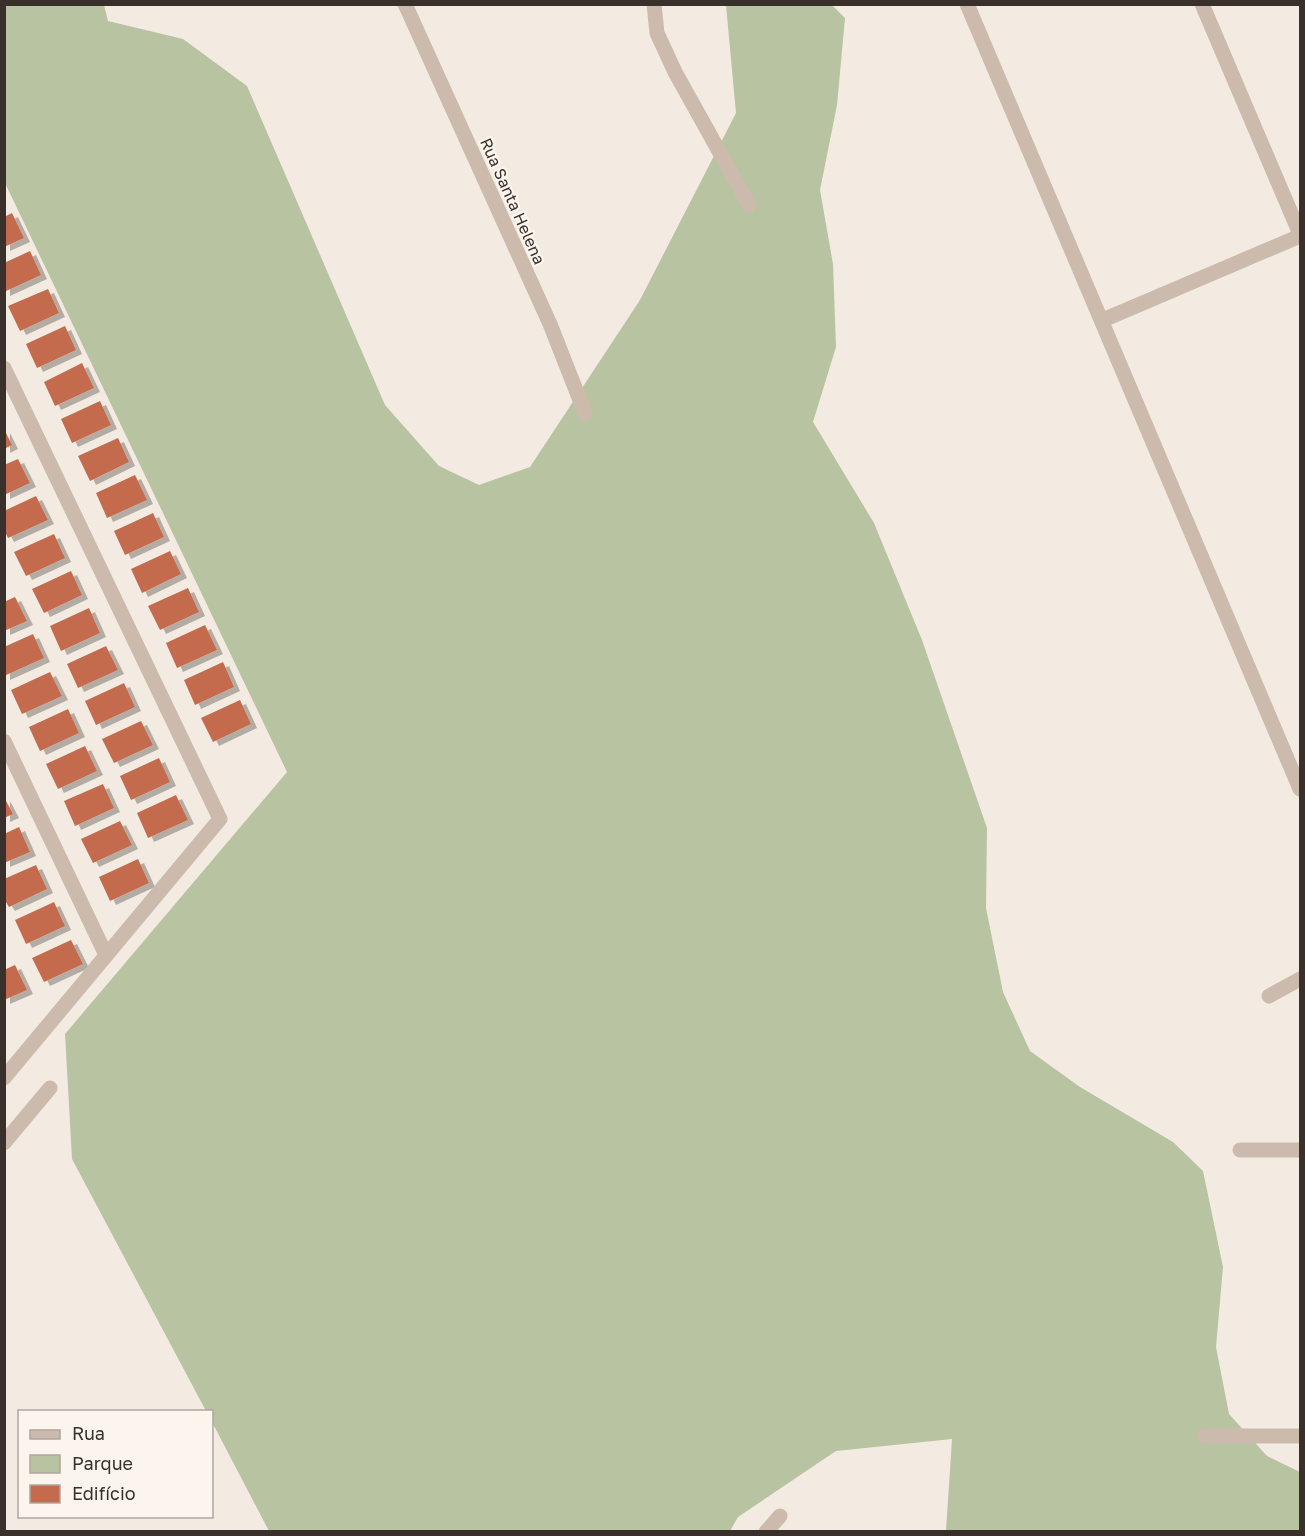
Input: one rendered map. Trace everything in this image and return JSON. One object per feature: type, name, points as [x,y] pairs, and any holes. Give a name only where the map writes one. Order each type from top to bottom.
[{"type":"street","name":"Rua Santa Helena","points":[[405,4],[550,324],[585,413]]},
{"type":"street","points":[[654,4],[657,33],[675,72],[749,205]]},
{"type":"street","points":[[967,4],[1300,789]]},
{"type":"street","points":[[1103,320],[1300,235],[1202,4]]},
{"type":"street","points":[[4,368],[220,819],[4,1078]]},
{"type":"street","points":[[4,741],[106,956]]},
{"type":"street","points":[[1269,996],[1300,979]]},
{"type":"street","points":[[4,1143],[50,1088]]},
{"type":"street","points":[[1240,1150],[1300,1150]]},
{"type":"street","points":[[1204,1436],[1300,1436]]},
{"type":"street","points":[[766,1532],[780,1516]]},
{"type":"green space","points":[[5,5],[104,5],[108,21],[183,39],[247,86],[385,405],[439,466],[479,485],[530,467],[640,300],[736,113],[726,5],[832,5],[845,18],[837,105],[820,190],[833,264],[836,347],[813,422],[874,523],[922,640],[987,828],[986,908],[1003,992],[1030,1051],[1080,1087],[1173,1142],[1203,1171],[1223,1267],[1216,1347],[1229,1414],[1267,1456],[1300,1472],[1300,1531],[946,1531],[952,1439],[836,1451],[738,1517],[730,1531],[269,1531],[213,1424],[213,1410],[205,1410],[72,1159],[65,1034],[287,772],[5,183]]},
{"type":"building","points":[[12,213],[24,238],[4,247],[4,217]]},
{"type":"building","points":[[30,251],[41,275],[4,292],[4,263]]},
{"type":"building","points":[[48,289],[59,313],[20,331],[8,306]]},
{"type":"building","points":[[65,326],[76,350],[37,368],[26,344]]},
{"type":"building","points":[[82,363],[94,388],[55,406],[44,382]]},
{"type":"building","points":[[100,401],[111,425],[72,443],[61,419]]},
{"type":"building","points":[[4,429],[12,445],[4,449]]},
{"type":"building","points":[[118,438],[129,462],[90,481],[78,456]]},
{"type":"building","points":[[18,459],[30,483],[4,495],[4,465]]},
{"type":"building","points":[[135,475],[147,500],[107,518],[96,493]]},
{"type":"building","points":[[36,496],[48,520],[8,538],[4,530],[4,511]]},
{"type":"building","points":[[153,513],[164,537],[125,555],[114,531]]},
{"type":"building","points":[[54,534],[65,558],[26,576],[14,552]]},
{"type":"building","points":[[170,551],[181,574],[142,593],[131,569]]},
{"type":"building","points":[[71,571],[82,595],[44,613],[32,589]]},
{"type":"building","points":[[188,588],[199,612],[160,630],[148,606]]},
{"type":"building","points":[[15,597],[27,621],[4,631],[4,602]]},
{"type":"building","points":[[89,608],[100,633],[61,651],[50,626]]},
{"type":"building","points":[[205,625],[217,650],[177,668],[166,643]]},
{"type":"building","points":[[33,634],[44,658],[4,676],[4,647]]},
{"type":"building","points":[[106,646],[118,670],[78,688],[67,664]]},
{"type":"building","points":[[223,662],[234,687],[195,705],[184,680]]},
{"type":"building","points":[[50,672],[62,696],[22,714],[11,690]]},
{"type":"building","points":[[124,683],[135,707],[96,725],[85,701]]},
{"type":"building","points":[[240,700],[251,724],[213,742],[201,718]]},
{"type":"building","points":[[68,709],[79,733],[40,751],[29,727]]},
{"type":"building","points":[[141,721],[153,745],[114,763],[102,739]]},
{"type":"building","points":[[85,746],[97,771],[58,789],[46,764]]},
{"type":"building","points":[[159,758],[170,782],[131,800],[120,776]]},
{"type":"building","points":[[103,784],[114,808],[75,826],[64,801]]},
{"type":"building","points":[[176,795],[188,820],[148,838],[137,813]]},
{"type":"building","points":[[4,797],[13,814],[4,818]]},
{"type":"building","points":[[120,821],[132,845],[93,863],[81,839]]},
{"type":"building","points":[[19,827],[30,852],[4,863],[4,834]]},
{"type":"building","points":[[138,859],[149,883],[110,901],[99,877]]},
{"type":"building","points":[[36,865],[47,889],[9,907],[4,899],[4,879]]},
{"type":"building","points":[[54,902],[65,926],[26,944],[15,920]]},
{"type":"building","points":[[71,940],[83,964],[44,982],[32,958]]},
{"type":"building","points":[[15,965],[27,990],[4,1000],[4,970]]}]
